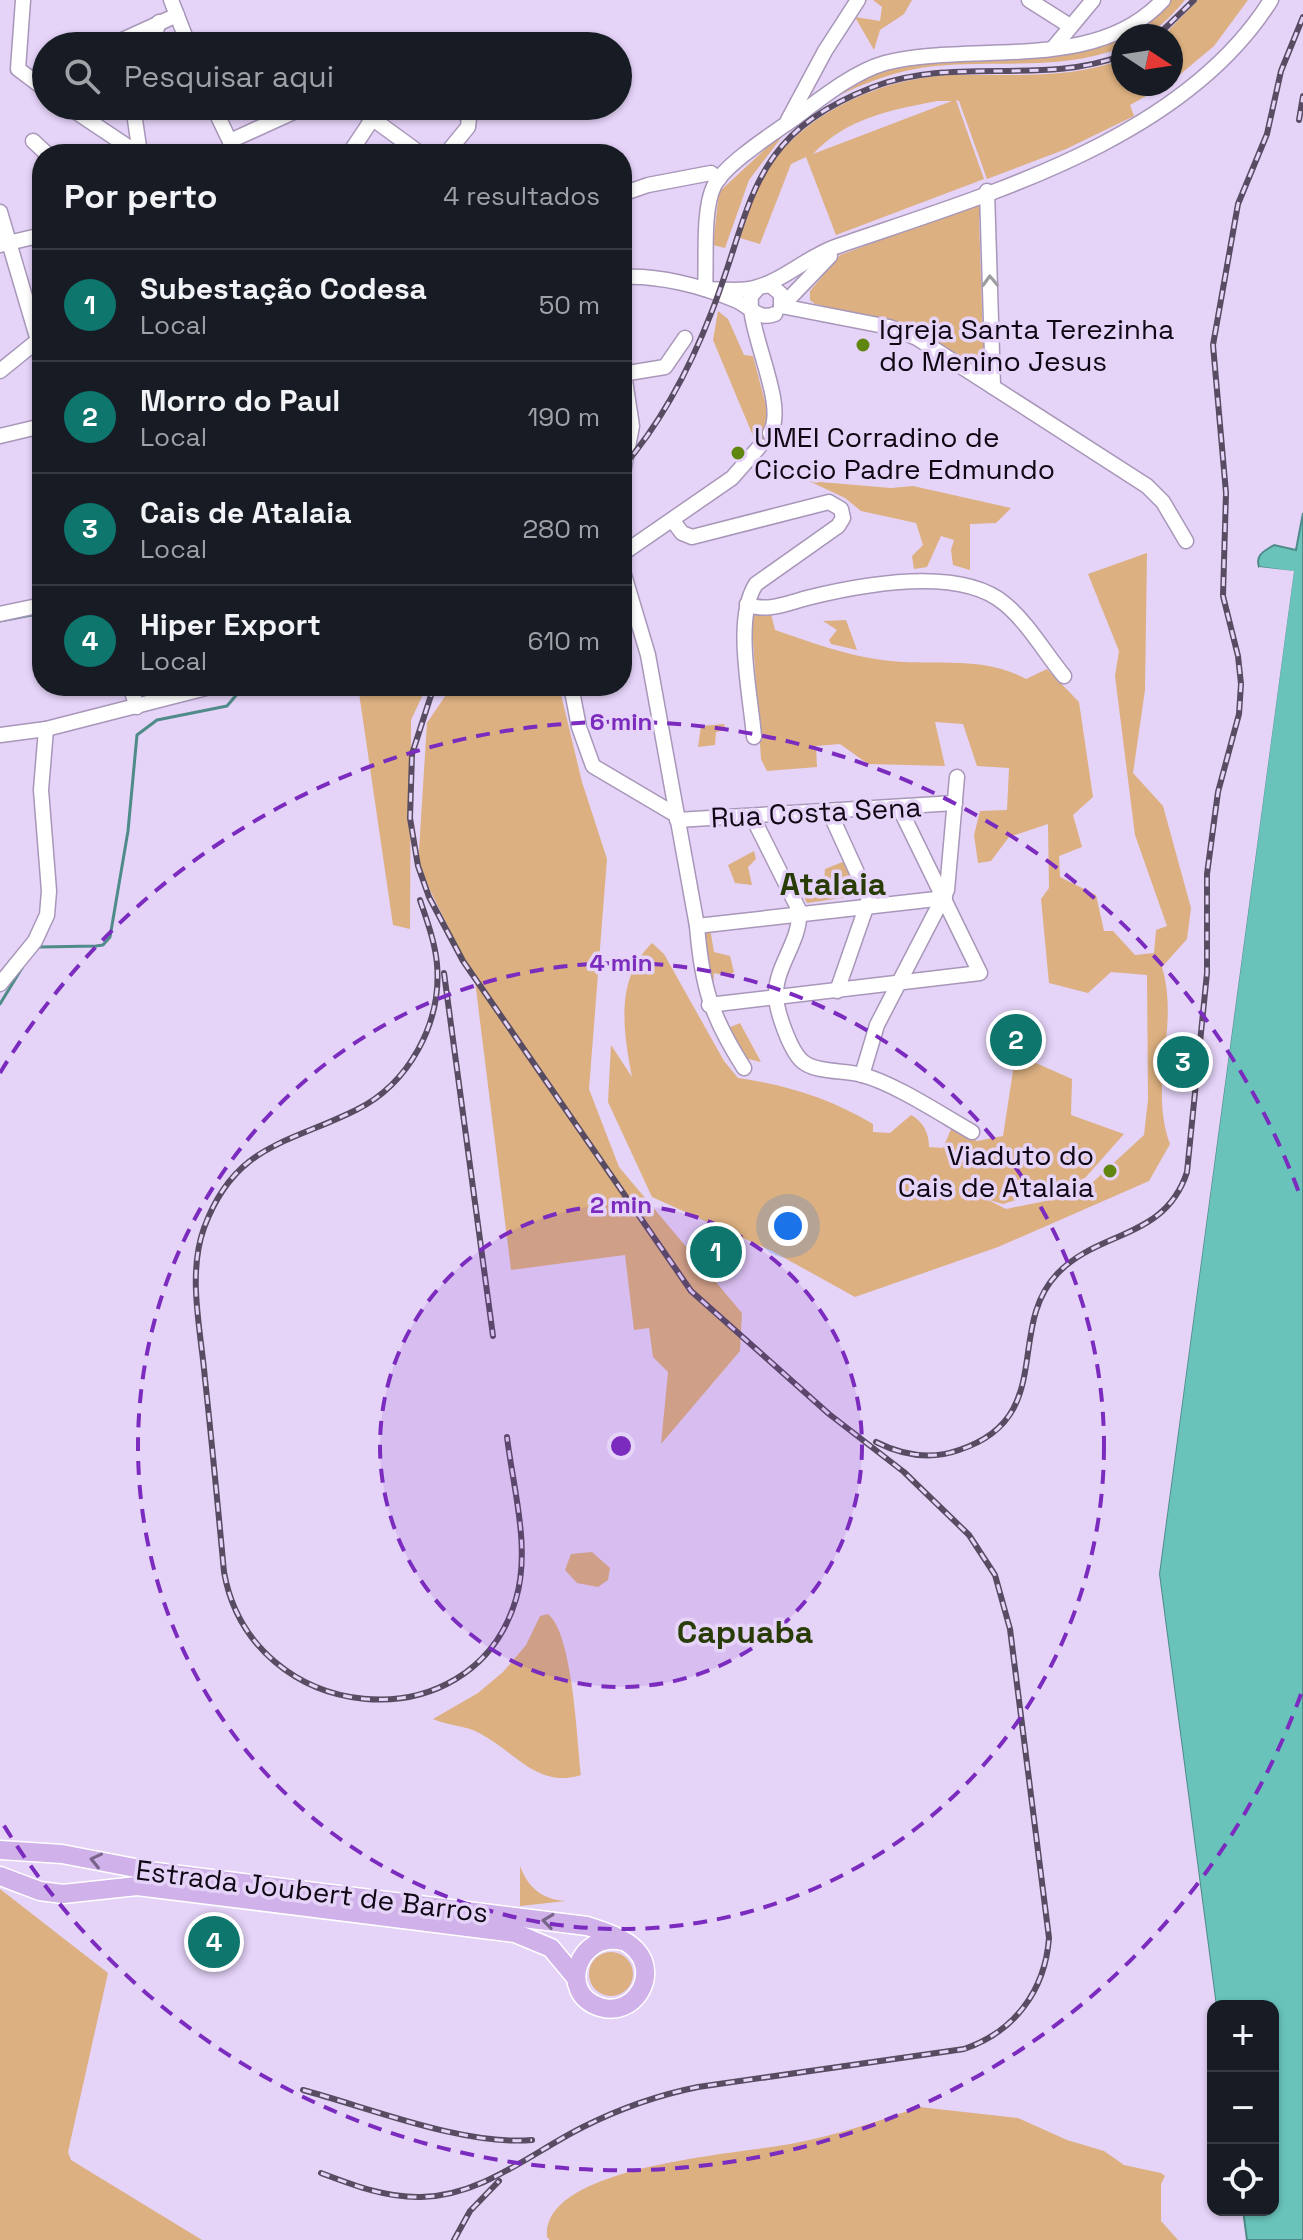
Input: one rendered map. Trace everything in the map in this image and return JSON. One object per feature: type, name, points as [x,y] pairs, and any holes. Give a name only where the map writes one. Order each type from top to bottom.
[{"type":"main road","name":"Estrada Joubert de Barros","points":[[0,1850],[62,1854],[156,1872],[581,1925],[623,1941]]},
{"type":"main road","name":"Estrada Joubert de Barros","points":[[0,1876],[52,1893],[87,1893],[137,1886],[515,1933],[551,1948],[576,1978]]},
{"type":"main road","points":[[602,1940],[623,1941],[639,1953],[645,1966],[643,1987],[635,1999],[623,2007],[602,2008],[584,1997],[576,1978],[577,1964],[589,1947],[602,1940]]},
{"type":"street","points":[[23,0],[18,69],[32,80]]},
{"type":"street","points":[[171,0],[184,32]]},
{"type":"street","points":[[786,124],[825,51],[858,0]]},
{"type":"street","points":[[1029,0],[1070,26]]},
{"type":"street","points":[[1054,47],[1093,0]]},
{"type":"street","points":[[705,289],[709,208],[719,179],[786,124],[880,65],[1054,47],[1112,35],[1143,18],[1163,0]]},
{"type":"street","points":[[770,433],[775,422],[775,410],[750,299],[759,287],[846,244],[1100,145],[1179,99],[1224,61],[1271,0]]},
{"type":"street","points":[[138,32],[177,15]]},
{"type":"street","points":[[156,32],[159,22]]},
{"type":"street","points":[[88,120],[124,144]]},
{"type":"street","points":[[135,120],[138,144]]},
{"type":"street","points":[[220,120],[232,144]]},
{"type":"street","points":[[238,144],[282,120]]},
{"type":"street","points":[[454,144],[468,127],[469,120]]},
{"type":"street","points":[[356,144],[371,121],[406,144]]},
{"type":"street","points":[[239,144],[282,123]]},
{"type":"street","points":[[33,141],[36,144]]},
{"type":"street","points":[[632,191],[711,173],[719,179]]},
{"type":"street","points":[[987,191],[993,387]]},
{"type":"street","points":[[0,212],[5,244],[32,319]]},
{"type":"street","points":[[5,244],[32,237]]},
{"type":"street","points":[[760,352],[762,334],[778,310],[818,266],[846,244]]},
{"type":"street","points":[[816,312],[806,305],[804,297],[818,266]]},
{"type":"street","points":[[632,277],[705,289],[763,316],[778,310],[816,312],[907,333],[1147,486],[1163,502],[1186,541]]},
{"type":"street","points":[[705,289],[775,288],[781,294],[778,310]]},
{"type":"street","points":[[632,372],[665,367],[685,338]]},
{"type":"street","points":[[0,371],[32,350]]},
{"type":"street","points":[[0,436],[32,428]]},
{"type":"street","points":[[632,548],[732,478],[760,446]]},
{"type":"street","points":[[673,521],[682,533],[692,537],[829,502],[839,506],[841,522],[756,584],[747,604],[745,629],[754,737]]},
{"type":"street","points":[[747,604],[770,607],[847,589],[904,582],[973,588],[995,597],[1011,609],[1064,676]]},
{"type":"street","points":[[632,601],[648,655],[697,926],[698,962],[709,1005],[744,1068]]},
{"type":"street","points":[[0,614],[32,607]]},
{"type":"street","points":[[133,696],[137,707]]},
{"type":"street","points":[[0,735],[46,729],[177,696]]},
{"type":"street","points":[[573,696],[579,727],[593,766],[677,817]]},
{"type":"street","points":[[0,984],[35,941],[47,915],[49,891],[41,790],[46,729]]},
{"type":"street","points":[[862,1075],[873,1035],[945,898],[951,871],[957,777]]},
{"type":"street","name":"Rua Costa Sena","points":[[677,817],[752,816],[955,803]]},
{"type":"street","points":[[709,1005],[980,973],[899,807]]},
{"type":"street","points":[[829,811],[869,894],[837,991]]},
{"type":"street","points":[[752,816],[800,914],[779,975],[776,997],[779,1015],[804,1063],[862,1075],[972,1132]]},
{"type":"street","points":[[697,926],[945,898]]},
{"type":"shaded area","points":[[873,0],[912,0],[904,14],[880,30],[874,50],[855,17],[880,21],[882,7]]},
{"type":"shaded area","points":[[1169,0],[1185,0],[1161,24],[1131,24]]},
{"type":"shaded area","points":[[1198,0],[1248,0],[1214,46],[1183,72],[1183,24],[1175,24]]},
{"type":"shaded area","points":[[1111,37],[1111,51],[1100,54],[1054,62],[959,64],[909,70],[836,97],[887,66],[1100,44]]},
{"type":"shaded area","points":[[1111,63],[1111,96],[1146,96],[1130,105],[1134,116],[1066,149],[987,179],[959,101],[956,100],[984,179],[836,235],[806,157],[791,164],[760,244],[740,238],[756,190],[780,153],[799,134],[846,102],[872,91],[926,77],[1082,70]],"holes":[[[952,101],[813,154],[840,132],[870,117],[920,104]]]},
{"type":"shaded area","points":[[790,126],[749,180],[725,248],[713,245],[719,192]]},
{"type":"shaded area","points":[[983,202],[986,209],[979,218],[983,340],[989,344],[988,377],[906,326],[815,304],[810,300],[810,291],[840,255]]},
{"type":"shaded area","points":[[718,311],[728,319],[744,355],[753,356],[774,436],[765,449],[756,443],[713,340]]},
{"type":"shaded area","points":[[809,481],[891,488],[913,486],[1011,508],[996,523],[970,524],[970,570],[953,565],[951,550],[954,540],[941,536],[927,567],[914,569],[912,556],[923,545],[916,523],[861,511],[845,498]]},
{"type":"shaded area","points":[[1303,513],[1303,2240],[1247,2240],[1244,2216],[1279,2216],[1279,2000],[1215,2000],[1159,1574],[1293,572],[1259,567],[1258,559],[1274,545],[1296,550]]},
{"type":"shaded area","points":[[1147,553],[1145,690],[1133,773],[1163,806],[1191,908],[1187,939],[1162,967],[1168,1012],[1162,1100],[1170,1144],[1149,1181],[998,1247],[855,1297],[772,1251],[652,1197],[608,1102],[611,1045],[632,1077],[626,1041],[627,989],[640,957],[652,943],[664,954],[724,1061],[738,1078],[825,1100],[873,1124],[873,1132],[890,1133],[911,1115],[925,1129],[929,1147],[943,1148],[952,1127],[977,1141],[1003,1136],[1013,1071],[1009,1059],[1013,1053],[1072,1079],[1071,1115],[1124,1134],[1085,1178],[1003,1204],[986,1199],[1006,1209],[1080,1194],[1144,1135],[1148,1100],[1147,975],[1111,972],[1088,993],[1049,983],[1041,899],[1049,888],[1048,824],[1009,837],[991,861],[978,863],[974,835],[980,811],[1007,810],[1009,768],[977,766],[963,724],[935,722],[945,766],[868,764],[840,744],[816,746],[817,767],[767,771],[761,759],[751,610],[771,614],[775,630],[868,658],[991,666],[1026,679],[1047,669],[1079,702],[1093,797],[1073,815],[1082,847],[1059,856],[1060,877],[1096,895],[1104,931],[1113,931],[1135,955],[1154,953],[1156,930],[1167,926],[1135,835],[1115,676],[1119,651],[1088,574]]},
{"type":"shaded area","points":[[846,620],[857,650],[831,644],[829,640],[837,630],[823,621]]},
{"type":"shaded area","points":[[359,696],[422,696],[411,720],[410,929],[393,925]]},
{"type":"shaded area","points":[[445,696],[561,696],[582,782],[607,859],[589,1089],[619,1167],[742,1313],[740,1351],[661,1444],[668,1372],[653,1357],[649,1328],[634,1330],[625,1255],[511,1270],[475,981],[418,866],[427,723]]},
{"type":"shaded area","points":[[724,724],[726,730],[716,732],[715,745],[698,747],[701,726]]},
{"type":"shaded area","points":[[754,851],[756,859],[748,867],[752,885],[735,883],[728,865]]},
{"type":"shaded area","points":[[845,861],[862,895],[807,903],[802,893],[824,881],[825,869]]},
{"type":"shaded area","points":[[710,928],[714,952],[730,956],[734,972],[729,976],[714,973],[713,986],[700,931]]},
{"type":"shaded area","points":[[740,1023],[761,1062],[744,1058],[726,1029]]},
{"type":"shaded area","points":[[592,1552],[610,1568],[608,1580],[598,1587],[577,1583],[565,1570],[571,1554]]},
{"type":"shaded area","points":[[548,1614],[563,1643],[575,1714],[581,1775],[566,1778],[539,1773],[475,1731],[433,1719],[478,1693],[503,1672],[526,1645],[540,1616]]},
{"type":"shaded area","points":[[520,1866],[527,1881],[537,1891],[566,1901],[520,1906]]},
{"type":"shaded area","points":[[0,1889],[108,1973],[68,2152],[71,2160],[202,2240],[0,2240]]},
{"type":"shaded area","points":[[611,1952],[627,1958],[633,1974],[627,1990],[611,1996],[595,1990],[589,1974],[595,1958]]},
{"type":"shaded area","points":[[919,2107],[1018,2118],[1067,2140],[1104,2151],[1124,2165],[1161,2173],[1165,2176],[1161,2184],[1161,2221],[1178,2240],[550,2240],[547,2237],[554,2212],[576,2193],[610,2178],[693,2158],[811,2140]]},
{"type":"pier","points":[[1259,567],[1294,571],[1159,1574],[1215,2000],[1212,2000],[1155,1574],[1289,575],[1258,571]]},
{"type":"waterway","points":[[0,621],[32,615]]},
{"type":"waterway","points":[[39,947],[96,946],[103,945],[110,937],[128,831],[137,735],[157,720],[227,706],[236,696]]},
{"type":"waterway","points":[[0,1004],[22,968]]},
{"type":"railway","points":[[1169,24],[1194,0]]},
{"type":"railway","points":[[876,1442],[906,1453],[938,1455],[959,1450],[989,1436],[1008,1417],[1019,1395],[1034,1320],[1042,1296],[1057,1274],[1092,1249],[1147,1223],[1177,1194],[1187,1172],[1207,973],[1207,874],[1218,792],[1239,714],[1241,684],[1238,656],[1223,596],[1226,493],[1213,345],[1238,204],[1267,134],[1281,71],[1303,17]]},
{"type":"railway","points":[[632,455],[674,394],[694,353],[761,177],[778,151],[801,128],[832,106],[873,87],[903,78],[966,71],[1061,69],[1111,59]]},
{"type":"railway","points":[[1299,120],[1303,96]]},
{"type":"railway","points":[[321,2173],[395,2195],[443,2195],[485,2181],[597,2120],[668,2094],[698,2087],[964,2049],[998,2032],[1024,2007],[1041,1975],[1049,1938],[1010,1629],[995,1575],[969,1535],[904,1472],[829,1414],[691,1291],[463,961],[429,897],[418,866],[410,818],[412,754],[431,696]]},
{"type":"railway","points":[[420,900],[434,948],[437,986],[428,1029],[406,1068],[375,1099],[266,1150],[248,1163],[231,1179],[217,1200],[199,1246],[197,1303],[224,1572],[242,1623],[275,1662],[317,1687],[364,1699],[411,1696],[456,1679],[492,1647],[516,1599],[522,1559],[521,1539],[507,1437]]},
{"type":"railway","points":[[444,973],[493,1336]]},
{"type":"railway","points":[[303,2090],[447,2132],[505,2140],[532,2140]]},
{"type":"railway","points":[[454,2240],[470,2211],[499,2181]]},
{"type":"place","name":"Igreja Santa Terezinha do Menino Jesus","points":[[863,345]]},
{"type":"place","name":"UMEI Corradino de Ciccio Padre Edmundo","points":[[738,453]]},
{"type":"place","name":"Morro do Paul","points":[[1016,1040]]},
{"type":"place","name":"Cais de Atalaia","points":[[1183,1062]]},
{"type":"place","name":"Viaduto do Cais de Atalaia","points":[[1110,1171]]},
{"type":"place","name":"Subestação Codesa","points":[[716,1252]]},
{"type":"place","name":"Hiper Export","points":[[214,1942]]},
{"type":"district","name":"Atalaia","points":[[833,884]]},
{"type":"district","name":"Capuaba","points":[[745,1632]]}]
